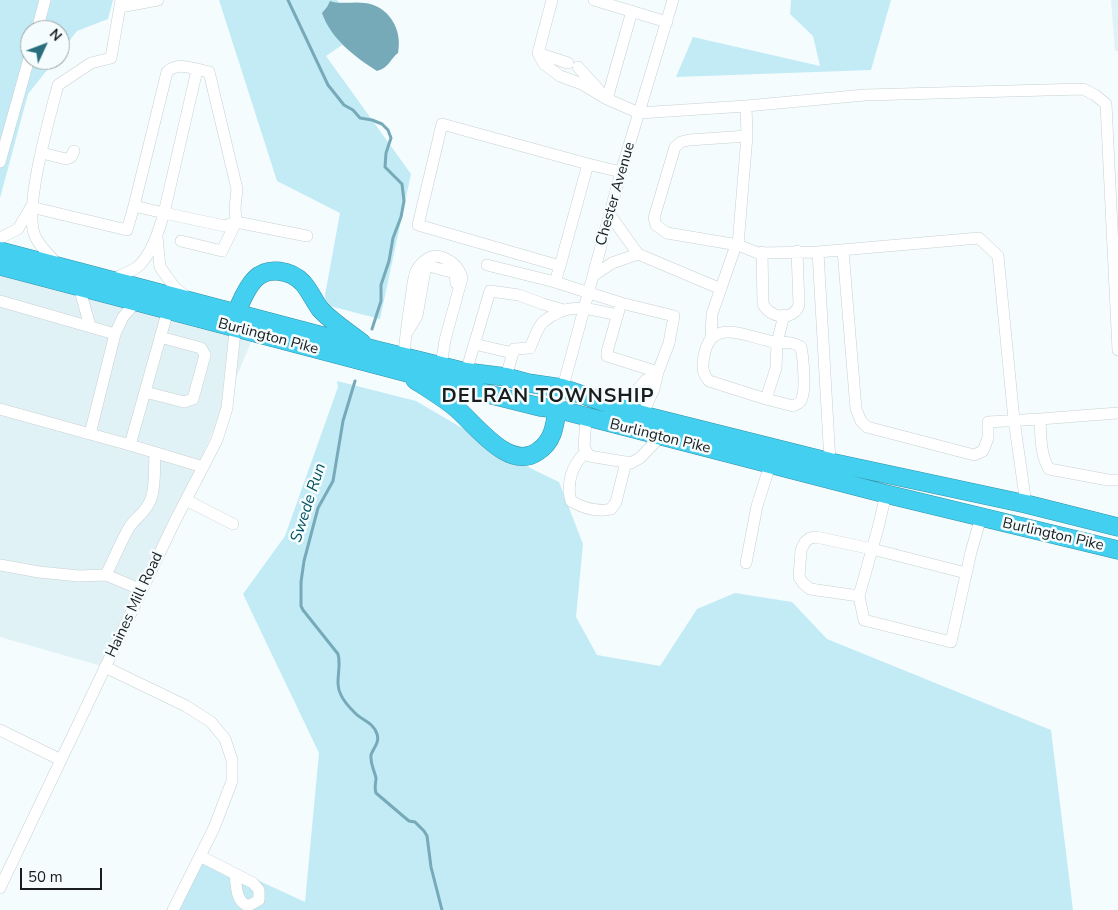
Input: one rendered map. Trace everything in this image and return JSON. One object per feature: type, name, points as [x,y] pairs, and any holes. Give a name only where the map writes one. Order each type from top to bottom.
[{"type":"highway","name":"Burlington Pike","points":[[0,251],[195,302],[236,321],[403,364],[530,404],[557,409],[770,465],[1118,550]]},
{"type":"highway","name":"Burlington Pike","points":[[0,266],[168,310],[236,321],[369,349],[403,364],[441,366],[562,388],[642,415],[830,462],[1026,504],[1118,527]]},
{"type":"highway","points":[[236,321],[243,297],[255,279],[265,273],[284,272],[297,278],[304,284],[319,308],[369,349]]},
{"type":"highway","points":[[403,364],[456,408],[502,450],[522,458],[539,451],[549,441],[557,409]]},
{"type":"street","points":[[40,20],[45,0]]},
{"type":"street","points":[[61,267],[35,236],[31,207],[58,85],[91,63],[111,58],[121,4],[158,0]]},
{"type":"street","points":[[552,0],[538,53],[544,64],[560,76],[582,84],[607,99],[639,113],[746,106],[865,95],[1083,89],[1094,94],[1106,104],[1118,350]]},
{"type":"street","points":[[594,0],[667,22]]},
{"type":"street","name":"Chester Avenue","points":[[557,409],[622,172],[673,0]]},
{"type":"street","points":[[607,99],[632,11]]},
{"type":"street","points":[[538,53],[573,65],[607,99]]},
{"type":"street","points":[[31,207],[126,230],[134,206],[167,72],[173,67],[181,66],[209,72],[236,189],[236,222],[222,251],[181,241]]},
{"type":"street","points":[[0,162],[26,70]]},
{"type":"street","points":[[111,280],[137,267],[157,237],[197,70]]},
{"type":"street","points":[[711,337],[723,331],[777,343],[792,342],[801,347],[804,394],[800,402],[793,406],[766,399],[709,381],[703,374],[702,365],[705,348],[711,337],[712,314],[737,245],[747,136],[746,106]]},
{"type":"street","points":[[560,266],[418,225],[442,124],[622,172]]},
{"type":"street","points":[[747,136],[689,140],[681,142],[675,147],[654,218],[656,225],[667,233],[737,245],[758,252],[818,252],[979,238],[998,256],[1014,420],[1026,504]]},
{"type":"street","points":[[42,152],[66,159],[71,157],[74,151]]},
{"type":"street","points":[[555,282],[588,164]]},
{"type":"street","points":[[134,206],[225,226],[236,222],[307,236]]},
{"type":"street","points":[[0,238],[18,229],[31,207]]},
{"type":"street","points":[[610,215],[638,254],[721,289]]},
{"type":"street","points":[[157,237],[160,267],[175,288],[195,302]]},
{"type":"street","points":[[843,250],[856,409],[860,421],[867,427],[974,455],[983,451],[988,438],[988,422],[1118,413]]},
{"type":"street","points":[[762,252],[763,304],[766,311],[772,314],[791,316],[797,312],[800,306],[797,251]]},
{"type":"street","points":[[818,252],[830,462]]},
{"type":"street","points":[[593,276],[612,264],[638,254]]},
{"type":"street","points":[[403,364],[416,272],[424,261],[430,257],[441,257],[453,262],[460,270],[462,278],[441,366]]},
{"type":"street","points":[[487,265],[674,316],[669,343],[654,389],[642,415]]},
{"type":"street","points":[[79,287],[90,326]]},
{"type":"street","points":[[466,372],[490,290],[520,295],[564,310]]},
{"type":"street","points":[[0,301],[115,334]]},
{"type":"street","points":[[90,434],[115,334],[123,317],[136,302]]},
{"type":"street","points":[[621,303],[607,356],[658,372]]},
{"type":"street","points":[[506,377],[514,349],[530,348],[541,324],[564,310],[584,307],[617,315]]},
{"type":"street","points":[[130,445],[168,310]]},
{"type":"street","points":[[766,399],[776,368],[777,343],[784,315]]},
{"type":"street","name":"Haines Mill Road","points":[[0,888],[142,590],[217,440],[227,408],[236,321]]},
{"type":"street","points":[[144,392],[184,402],[193,400],[205,355],[201,348],[160,337]]},
{"type":"street","points":[[474,344],[513,354]]},
{"type":"street","points":[[621,408],[646,380],[658,372]]},
{"type":"street","points":[[0,409],[203,467]]},
{"type":"street","points":[[586,418],[584,447],[589,456],[628,462],[640,458],[660,437]]},
{"type":"street","points":[[1040,419],[1042,451],[1044,462],[1049,469],[1108,480],[1118,480]]},
{"type":"street","points":[[586,452],[580,456],[574,467],[569,486],[571,502],[581,506],[604,510],[611,509],[616,502],[628,462]]},
{"type":"street","points":[[106,575],[130,527],[142,515],[152,497],[156,474],[155,453]]},
{"type":"street","points":[[746,563],[758,506],[770,465]]},
{"type":"street","points":[[886,494],[859,596],[864,620],[951,642],[966,573],[981,517]]},
{"type":"street","points":[[186,500],[233,524]]},
{"type":"street","points":[[859,596],[810,589],[803,583],[799,576],[801,550],[805,542],[810,538],[816,537],[966,573]]},
{"type":"street","points":[[0,565],[39,572],[79,576],[106,575],[142,590]]},
{"type":"street","points":[[105,667],[186,706],[211,722],[225,739],[232,760],[232,781],[214,828],[173,910]]},
{"type":"street","points":[[0,730],[61,760]]},
{"type":"street","points":[[200,856],[236,874]]},
{"type":"shaded area","points":[[0,0],[113,0],[108,19],[77,31],[70,40],[70,20],[20,20],[20,70],[47,70],[28,94],[0,198]]},
{"type":"shaded area","points":[[219,0],[337,0],[382,70],[342,45],[326,56],[411,174],[380,319],[326,305],[325,295],[340,213],[277,181]]},
{"type":"shaded area","points":[[791,0],[891,0],[871,70],[676,77],[693,37],[820,66],[813,36],[790,14]]},
{"type":"shaded area","points":[[1111,0],[1118,0],[1118,51],[1115,51]]},
{"type":"shaded area","points":[[330,1],[374,5],[387,14],[396,28],[399,44],[398,53],[387,66],[377,71],[360,60],[338,39],[331,31],[322,13]]},
{"type":"shaded area","points":[[0,266],[255,333],[174,523],[105,667],[0,637]]},
{"type":"shaded area","points":[[337,381],[416,401],[534,470],[559,482],[583,544],[576,617],[597,655],[660,666],[697,609],[735,593],[792,602],[827,639],[1051,730],[1073,910],[172,910],[199,853],[305,902],[319,753],[243,594],[285,536],[338,387]]},
{"type":"waterway","name":"Swede Run","points":[[288,0],[328,85],[344,105],[353,110],[360,118],[382,124],[388,130],[391,138],[386,153],[385,167],[402,184],[404,201],[381,285],[381,301],[372,329]]},
{"type":"waterway","name":"Swede Run","points":[[355,381],[343,421],[333,481],[318,508],[304,561],[301,582],[301,606],[338,654],[338,685],[342,698],[358,716],[373,727],[377,734],[377,743],[371,755],[376,778],[376,793],[409,821],[415,822],[427,836],[431,867],[442,910]]},
{"type":"district","name":"DELRAN TOWNSHIP","points":[[548,397]]}]
